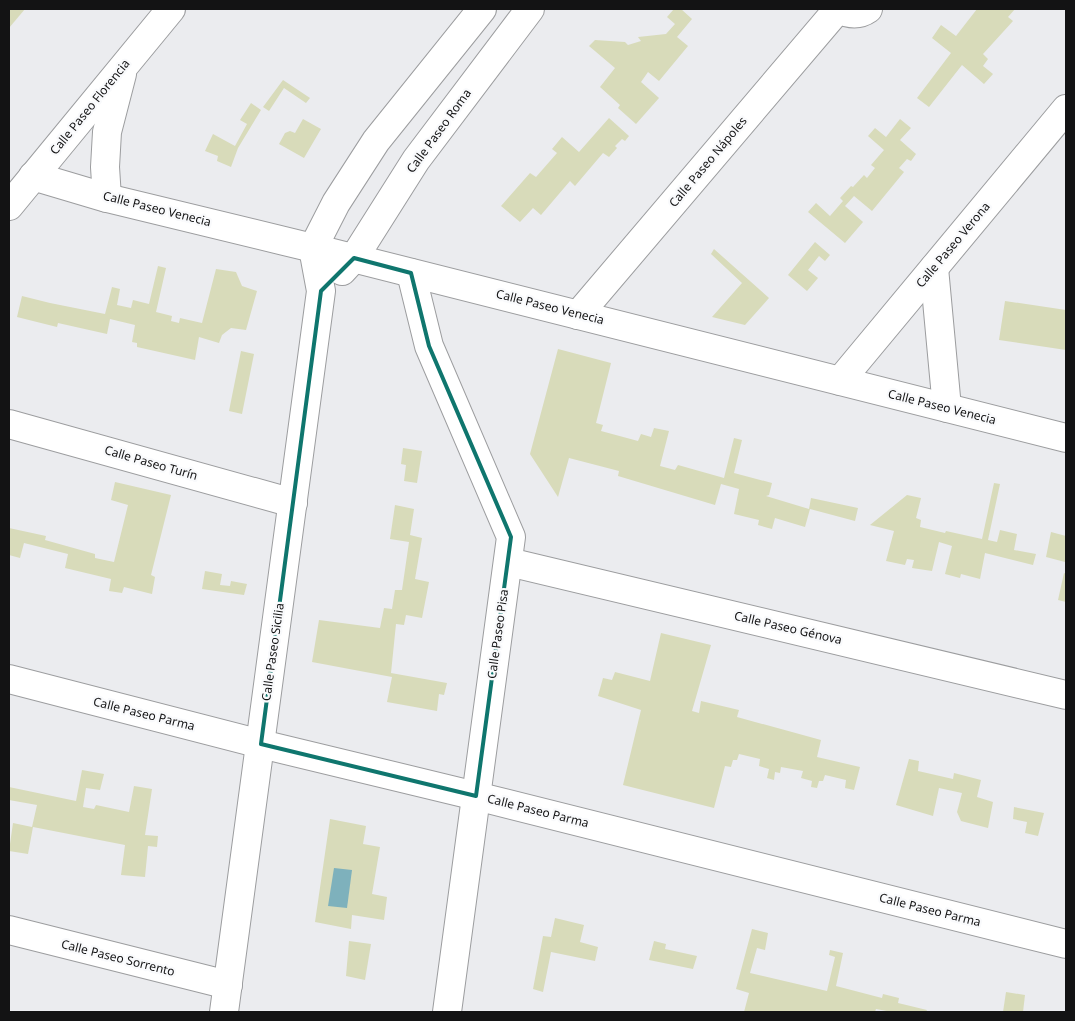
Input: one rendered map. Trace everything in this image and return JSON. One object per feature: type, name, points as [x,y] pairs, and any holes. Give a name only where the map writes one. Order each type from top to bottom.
[{"type":"street","name":"Calle Paseo Florencia","points":[[9,206],[171,9]]},
{"type":"street","points":[[313,248],[336,202],[376,141],[482,9]]},
{"type":"street","name":"Calle Paseo Roma","points":[[354,258],[416,160],[530,9]]},
{"type":"street","points":[[838,9],[846,13],[856,14],[868,9]]},
{"type":"street","name":"Calle Paseo Nápoles","points":[[578,315],[838,9]]},
{"type":"street","points":[[107,198],[105,166],[107,132],[125,65]]},
{"type":"street","name":"Calle Paseo Verona","points":[[840,381],[1066,109]]},
{"type":"street","name":"Calle Paseo Venecia","points":[[33,176],[107,198],[354,258],[1066,438]]},
{"type":"street","name":"Calle Paseo Sicilia","points":[[224,1012],[321,291],[313,248]]},
{"type":"street","points":[[321,291],[354,258]]},
{"type":"street","points":[[934,268],[947,408]]},
{"type":"street","name":"Calle Paseo Pisa","points":[[411,273],[429,346],[511,536],[447,1012]]},
{"type":"street","name":"Calle Paseo Turín","points":[[9,424],[293,503]]},
{"type":"street","name":"Calle Paseo Génova","points":[[509,562],[1066,695]]},
{"type":"street","name":"Calle Paseo Parma","points":[[9,679],[261,744],[1066,944]]},
{"type":"street","name":"Calle Paseo Sorrento","points":[[9,930],[228,986]]},
{"type":"highlighted area","points":[[354,258],[411,273],[429,346],[511,537],[476,796],[261,744],[321,291]]},
{"type":"green space","points":[[9,9],[25,9],[9,28]]},
{"type":"green space","points":[[674,9],[681,9],[692,19],[677,37],[688,46],[659,81],[648,72],[641,82],[659,98],[636,124],[618,108],[620,105],[600,87],[615,68],[589,46],[595,40],[625,42],[628,45],[641,41],[638,37],[666,34],[675,24],[667,17]]},
{"type":"green space","points":[[977,9],[1015,9],[1008,17],[1013,21],[983,54],[988,59],[983,66],[993,74],[984,84],[962,65],[929,107],[917,98],[951,53],[932,38],[941,25],[956,36]]},
{"type":"green space","points":[[283,80],[310,98],[306,103],[284,88],[269,111],[263,107]]},
{"type":"green space","points":[[251,103],[261,110],[238,148],[231,167],[217,161],[218,156],[205,151],[213,134],[235,146],[247,124],[240,120]]},
{"type":"green space","points":[[609,118],[629,136],[625,141],[622,139],[615,146],[617,148],[609,157],[603,153],[575,186],[570,181],[541,215],[533,208],[520,222],[501,206],[530,173],[536,177],[557,153],[552,149],[562,137],[579,152]]},
{"type":"green space","points":[[303,119],[321,129],[304,158],[279,144],[285,133],[290,131],[295,133]]},
{"type":"green space","points":[[900,119],[911,128],[900,140],[916,154],[911,161],[907,159],[899,168],[904,172],[872,211],[854,196],[845,206],[863,222],[845,243],[808,212],[816,203],[830,216],[843,201],[840,198],[851,186],[853,187],[864,175],[867,178],[875,168],[871,165],[884,150],[868,136],[875,128],[886,137]]},
{"type":"green space","points":[[815,242],[830,255],[825,261],[819,256],[808,270],[818,278],[807,291],[788,275]]},
{"type":"green space","points":[[714,249],[769,298],[745,325],[712,317],[742,283],[711,254]]},
{"type":"green space","points":[[158,266],[166,268],[156,312],[172,316],[171,321],[179,323],[180,318],[202,323],[216,269],[236,272],[242,286],[257,291],[246,330],[231,328],[222,335],[219,343],[199,337],[195,360],[137,347],[137,343],[132,342],[135,325],[110,319],[107,334],[58,323],[57,327],[17,317],[22,296],[105,314],[112,287],[120,289],[117,305],[131,308],[133,300],[149,304]]},
{"type":"green space","points":[[1005,301],[1066,310],[1066,350],[999,340]]},
{"type":"green space","points":[[558,349],[611,363],[596,423],[603,425],[601,431],[638,441],[641,434],[651,437],[654,428],[669,431],[660,466],[675,470],[678,465],[724,478],[734,438],[742,440],[734,473],[772,483],[769,495],[766,496],[809,509],[811,498],[858,508],[855,521],[810,509],[805,527],[775,518],[772,529],[758,525],[759,520],[734,514],[739,489],[721,484],[715,505],[618,476],[619,471],[569,458],[558,497],[530,454]]},
{"type":"green space","points":[[241,351],[254,354],[242,414],[229,411]]},
{"type":"green space","points":[[403,448],[422,451],[417,483],[404,481],[406,465],[401,464]]},
{"type":"green space","points":[[115,482],[171,495],[151,575],[155,577],[152,594],[124,587],[122,593],[109,591],[111,579],[65,568],[68,554],[24,543],[20,558],[9,555],[9,528],[46,536],[45,540],[95,554],[95,558],[114,562],[128,505],[111,500]]},
{"type":"green space","points":[[994,483],[1000,484],[988,540],[997,542],[1000,530],[1017,534],[1014,550],[1036,554],[1033,565],[985,553],[980,579],[961,574],[960,578],[945,574],[952,546],[939,542],[932,571],[912,568],[914,560],[907,559],[905,565],[886,561],[894,531],[870,525],[907,495],[921,498],[916,518],[921,520],[920,527],[982,539]]},
{"type":"green space","points":[[395,505],[414,509],[410,535],[422,538],[415,579],[429,582],[422,618],[406,615],[404,625],[396,624],[391,673],[447,683],[444,695],[439,694],[437,711],[387,702],[392,677],[312,662],[319,620],[380,628],[384,608],[392,609],[395,590],[402,590],[409,542],[390,539]]},
{"type":"green space","points":[[1051,532],[1066,536],[1065,562],[1046,557]]},
{"type":"green space","points":[[205,571],[222,574],[220,585],[230,586],[231,581],[247,584],[244,595],[202,589]]},
{"type":"green space","points":[[1064,573],[1066,574],[1066,602],[1058,600]]},
{"type":"green space","points":[[661,633],[711,645],[692,711],[699,713],[701,701],[739,710],[737,717],[821,740],[817,757],[860,767],[854,790],[845,788],[846,780],[825,775],[823,781],[819,781],[817,788],[811,787],[812,781],[801,778],[803,771],[781,767],[780,773],[775,772],[774,780],[767,778],[769,769],[759,766],[760,759],[739,754],[737,760],[733,760],[731,767],[725,766],[714,808],[623,785],[641,710],[598,696],[603,678],[612,680],[615,672],[650,681]]},
{"type":"green space","points":[[909,759],[919,761],[918,771],[953,779],[954,773],[981,780],[977,797],[993,802],[988,828],[961,821],[957,812],[962,793],[939,788],[933,816],[896,805]]},
{"type":"green space","points":[[82,770],[104,774],[100,790],[86,788],[83,807],[94,809],[96,805],[129,812],[134,786],[152,789],[145,835],[158,836],[157,847],[148,846],[145,877],[121,875],[125,845],[33,827],[28,854],[9,851],[13,823],[32,827],[37,805],[9,800],[9,787],[76,801]]},
{"type":"green space","points":[[1014,807],[1044,813],[1038,836],[1025,833],[1027,822],[1013,819]]},
{"type":"green space","points":[[330,819],[366,826],[363,844],[380,847],[372,894],[387,897],[384,920],[352,915],[351,929],[315,922]]},
{"type":"green space","points":[[555,918],[584,925],[580,942],[598,947],[595,961],[551,952],[543,992],[533,989],[543,936],[551,937]]},
{"type":"green space","points":[[752,929],[768,933],[765,950],[757,948],[750,973],[827,991],[835,957],[829,955],[830,950],[843,953],[836,986],[882,998],[883,994],[899,998],[898,1003],[927,1010],[926,1012],[892,1012],[876,1009],[875,1012],[744,1012],[749,993],[736,989]]},
{"type":"green space","points":[[349,941],[371,944],[365,980],[346,976]]},
{"type":"green space","points":[[654,941],[666,944],[665,949],[697,956],[693,969],[649,960]]},
{"type":"green space","points":[[1006,992],[1025,995],[1023,1012],[1003,1012]]},
{"type":"water","points":[[334,868],[352,870],[347,908],[328,906]]}]
